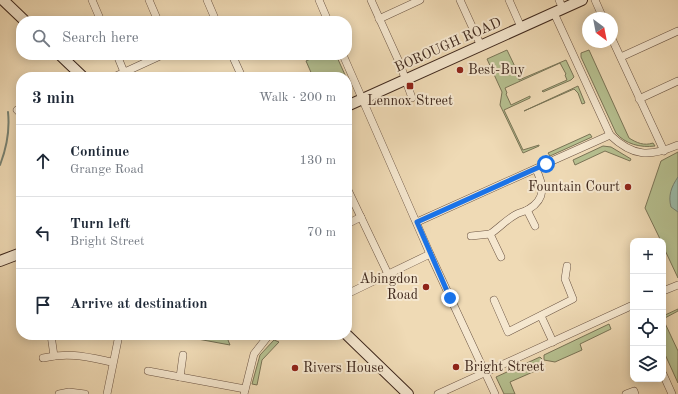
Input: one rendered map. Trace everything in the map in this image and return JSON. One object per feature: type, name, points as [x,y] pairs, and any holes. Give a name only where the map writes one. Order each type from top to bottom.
[{"type":"street","points":[[3,0],[20,16]]},
{"type":"street","points":[[92,0],[99,16]]},
{"type":"street","points":[[149,0],[156,16]]},
{"type":"street","points":[[207,0],[214,16]]},
{"type":"street","points":[[319,0],[326,16]]},
{"type":"street","points":[[371,0],[400,64],[412,98]]},
{"type":"street","points":[[379,19],[420,0]]},
{"type":"street","points":[[460,0],[481,46]]},
{"type":"street","points":[[508,0],[522,27]]},
{"type":"street","name":"BOROUGH ROAD","points":[[352,104],[522,27],[558,7],[582,0]]},
{"type":"street","points":[[595,0],[600,12]]},
{"type":"street","points":[[558,7],[610,135],[625,148],[635,151],[653,153],[664,151],[678,145]]},
{"type":"street","points":[[621,57],[678,30]]},
{"type":"street","points":[[616,48],[664,151]]},
{"type":"street","points":[[65,60],[78,72]]},
{"type":"street","points":[[118,60],[124,72],[151,60]]},
{"type":"street","points":[[234,60],[240,72]]},
{"type":"street","points":[[345,60],[350,72]]},
{"type":"street","points":[[352,76],[430,254],[495,394]]},
{"type":"street","points":[[639,99],[678,81]]},
{"type":"street","points":[[554,160],[610,135]]},
{"type":"street","points":[[417,222],[546,164]]},
{"type":"street","points":[[471,236],[490,234],[513,216],[527,210],[537,202],[542,191],[542,185],[536,168]]},
{"type":"street","points":[[352,198],[388,274]]},
{"type":"street","points":[[527,210],[535,226]]},
{"type":"street","points":[[352,222],[361,217]]},
{"type":"street","points":[[490,234],[501,257]]},
{"type":"street","points":[[352,292],[430,254]]},
{"type":"street","points":[[3,261],[16,255]]},
{"type":"street","points":[[494,300],[508,332],[573,300],[565,279],[567,266]]},
{"type":"street","points":[[666,291],[678,285]]},
{"type":"street","points":[[438,394],[630,306]]},
{"type":"street","points":[[541,316],[553,342]]},
{"type":"street","points":[[52,340],[54,356]]},
{"type":"street","points":[[107,394],[112,362],[118,340]]},
{"type":"street","points":[[148,371],[244,392],[254,354],[265,340]]},
{"type":"street","points":[[352,340],[408,394]]},
{"type":"street","points":[[43,358],[73,355],[112,362]]},
{"type":"street","points":[[180,377],[183,355]]},
{"type":"street","points":[[666,381],[672,394]]},
{"type":"street","points":[[626,394],[634,391],[635,394]]},
{"type":"street","points":[[59,394],[70,392],[85,394]]},
{"type":"shaded area","points":[[507,50],[519,75],[519,80],[566,60],[574,77],[571,80],[543,92],[542,91],[567,80],[566,74],[560,63],[505,88],[511,105],[530,96],[530,98],[504,110],[523,150],[539,145],[523,153],[500,105],[502,92],[487,59]]},
{"type":"shaded area","points":[[589,50],[629,138],[641,144],[653,143],[655,146],[639,146],[624,140],[616,133],[581,57],[581,53]]},
{"type":"shaded area","points":[[338,60],[344,72],[311,72],[306,61]]},
{"type":"shaded area","points":[[578,86],[585,103],[582,104],[578,93],[574,89],[524,111]]},
{"type":"shaded area","points":[[590,134],[592,137],[550,156],[548,153]]},
{"type":"shaded area","points":[[603,146],[611,147],[631,159],[630,161],[605,151],[575,165],[573,160]]},
{"type":"shaded area","points":[[678,152],[678,278],[666,252],[666,238],[660,238],[645,208],[661,161]]},
{"type":"shaded area","points":[[678,177],[678,212],[671,207],[670,195]]},
{"type":"shaded area","points":[[678,309],[678,311],[666,317],[666,315]]},
{"type":"shaded area","points":[[609,324],[611,329],[580,344],[582,350],[555,362],[544,360],[544,355]]},
{"type":"shaded area","points":[[666,325],[678,351],[678,383],[666,357]]},
{"type":"shaded area","points":[[203,340],[228,340],[230,345]]},
{"type":"shaded area","points":[[274,340],[279,342],[262,360],[257,385],[252,384],[260,355]]},
{"type":"shaded area","points":[[540,357],[542,359],[542,368],[510,382],[515,394],[504,394],[496,377]]},
{"type":"waterway","points":[[0,165],[9,126],[8,112]]},
{"type":"place","name":"Best-Buy","points":[[460,70]]},
{"type":"place","name":"Lennox Street","points":[[410,86]]},
{"type":"place","name":"Fountain Court","points":[[628,187]]},
{"type":"place","name":"Abingdon Road","points":[[426,287]]},
{"type":"place","name":"Bright Street","points":[[456,367]]},
{"type":"place","name":"Rivers House","points":[[295,368]]},
{"type":"route","points":[[450,298],[417,222],[546,164]]}]
